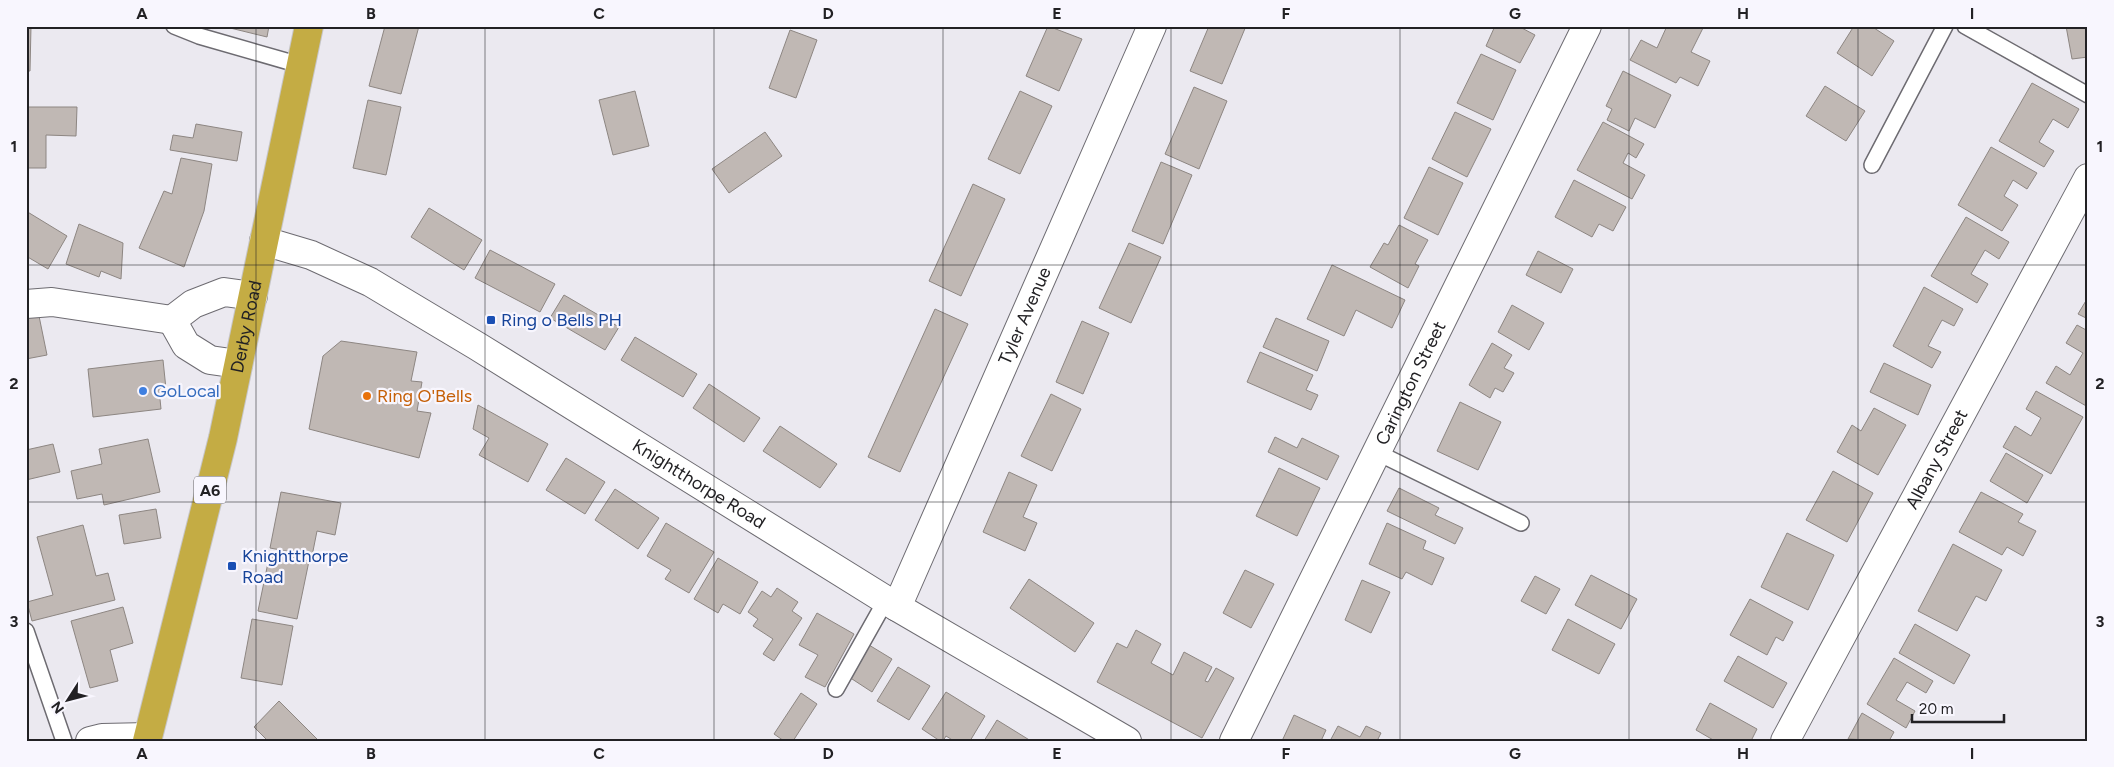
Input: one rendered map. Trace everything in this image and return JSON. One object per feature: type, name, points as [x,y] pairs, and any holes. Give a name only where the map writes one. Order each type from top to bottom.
[{"type":"highway","name":"Derby Road","points":[[148,739],[223,438],[309,26]]},
{"type":"street","name":"Tyler Avenue","points":[[892,604],[1152,26]]},
{"type":"street","name":"Carington Street","points":[[1234,741],[1378,453],[1587,26]]},
{"type":"street","name":"Albany Street","points":[[1785,741],[2088,178]]},
{"type":"street","name":"Knightthorpe Road","points":[[264,241],[311,255],[370,282],[477,346],[892,604],[1127,741]]},
{"type":"street","points":[[26,304],[52,302],[172,320],[193,304],[224,292],[252,296]]},
{"type":"street","points":[[172,320],[186,345],[210,360],[238,364]]},
{"type":"street","points":[[90,741],[102,738],[148,739]]},
{"type":"lane","points":[[174,26],[199,36],[300,66]]},
{"type":"lane","points":[[1872,165],[1946,26]]},
{"type":"lane","points":[[1965,26],[2088,95]]},
{"type":"lane","points":[[1378,453],[1521,523]]},
{"type":"lane","points":[[836,689],[892,604]]},
{"type":"lane","points":[[26,631],[64,741]]},
{"type":"building","points":[[26,26],[31,26],[30,71],[26,71]]},
{"type":"building","points":[[222,26],[269,26],[267,37]]},
{"type":"building","points":[[385,26],[419,26],[401,94],[369,86]]},
{"type":"building","points":[[1048,26],[1082,39],[1059,91],[1026,76]]},
{"type":"building","points":[[1209,26],[1246,26],[1222,84],[1190,71]]},
{"type":"building","points":[[1495,26],[1518,26],[1535,35],[1520,63],[1486,46]]},
{"type":"building","points":[[1667,26],[1704,26],[1691,52],[1710,61],[1698,86],[1680,77],[1676,83],[1630,60],[1641,40],[1657,48]]},
{"type":"building","points":[[1854,26],[1871,26],[1894,41],[1872,76],[1837,53]]},
{"type":"building","points":[[2066,26],[2088,26],[2088,57],[2072,59]]},
{"type":"building","points":[[790,30],[817,40],[796,98],[769,88]]},
{"type":"building","points":[[1481,54],[1516,70],[1493,120],[1457,103]]},
{"type":"building","points":[[1623,71],[1671,95],[1655,128],[1635,118],[1629,131],[1607,120],[1612,109],[1606,106]]},
{"type":"building","points":[[2032,83],[2079,109],[2068,128],[2053,119],[2039,142],[2054,151],[2044,167],[1999,141]]},
{"type":"building","points":[[1825,86],[1865,111],[1846,141],[1806,116]]},
{"type":"building","points":[[1194,87],[1227,101],[1199,169],[1165,154]]},
{"type":"building","points":[[635,91],[649,146],[613,155],[599,100]]},
{"type":"building","points":[[1020,91],[1052,106],[1020,174],[988,159]]},
{"type":"building","points":[[368,100],[401,107],[386,175],[353,168]]},
{"type":"building","points":[[26,107],[77,107],[76,136],[46,135],[46,168],[26,168]]},
{"type":"building","points":[[1455,112],[1491,129],[1467,177],[1432,159]]},
{"type":"building","points":[[1603,122],[1644,144],[1636,158],[1628,153],[1623,163],[1645,175],[1632,199],[1577,170]]},
{"type":"building","points":[[196,124],[242,132],[237,161],[170,150],[173,135],[193,138]]},
{"type":"building","points":[[765,132],[782,156],[729,193],[712,169]]},
{"type":"building","points":[[1991,147],[2037,173],[2027,189],[2013,180],[2004,196],[2018,205],[2002,231],[1958,205]]},
{"type":"building","points":[[181,158],[212,164],[204,211],[184,267],[139,248],[164,191],[172,194]]},
{"type":"building","points":[[1161,162],[1192,175],[1163,244],[1132,231]]},
{"type":"building","points":[[1429,167],[1463,183],[1438,235],[1404,218]]},
{"type":"building","points":[[1574,180],[1626,207],[1613,231],[1599,224],[1592,237],[1555,217]]},
{"type":"building","points":[[973,184],[1005,199],[961,296],[929,281]]},
{"type":"building","points":[[429,208],[482,240],[464,270],[411,237]]},
{"type":"building","points":[[26,211],[67,236],[48,269],[26,256]]},
{"type":"building","points":[[1966,217],[2009,242],[1999,259],[1985,250],[1971,274],[1988,284],[1977,303],[1931,276]]},
{"type":"building","points":[[79,224],[123,243],[121,279],[101,271],[99,277],[66,264]]},
{"type":"building","points":[[1399,225],[1428,240],[1415,264],[1419,266],[1408,288],[1370,267],[1384,243],[1388,245]]},
{"type":"building","points":[[1129,243],[1161,257],[1131,323],[1099,308]]},
{"type":"building","points":[[490,250],[555,284],[540,312],[475,278]]},
{"type":"building","points":[[1538,251],[1573,269],[1561,293],[1526,275]]},
{"type":"building","points":[[1332,265],[1405,300],[1392,328],[1356,310],[1344,336],[1307,319]]},
{"type":"building","points":[[1924,287],[1963,309],[1954,326],[1942,320],[1928,346],[1941,352],[1932,368],[1893,346]]},
{"type":"building","points":[[564,295],[619,327],[605,350],[550,318]]},
{"type":"building","points":[[2088,300],[2088,319],[2078,314]]},
{"type":"building","points":[[1512,305],[1544,323],[1529,350],[1498,332]]},
{"type":"building","points":[[935,309],[968,324],[900,472],[868,457]]},
{"type":"building","points":[[39,316],[47,355],[26,359],[26,318]]},
{"type":"building","points":[[1276,318],[1329,341],[1317,371],[1263,347]]},
{"type":"building","points":[[1082,321],[1109,333],[1083,394],[1056,382]]},
{"type":"building","points":[[2077,325],[2088,331],[2088,407],[2046,383],[2056,366],[2070,375],[2083,353],[2066,343]]},
{"type":"building","points":[[635,337],[697,374],[683,397],[621,360]]},
{"type":"building","name":"Ring O'Bells","points":[[341,341],[417,352],[411,381],[422,382],[417,411],[431,413],[419,458],[309,429],[323,356]]},
{"type":"building","points":[[1492,343],[1512,355],[1504,368],[1514,373],[1503,392],[1495,388],[1490,398],[1469,385]]},
{"type":"building","points":[[1260,352],[1313,375],[1306,390],[1318,395],[1311,410],[1247,382]]},
{"type":"building","points":[[163,360],[166,389],[159,389],[161,409],[93,417],[88,369]]},
{"type":"building","points":[[1884,363],[1931,385],[1918,415],[1870,392]]},
{"type":"building","points":[[709,384],[760,418],[744,442],[693,408]]},
{"type":"building","points":[[2036,391],[2083,417],[2051,474],[2003,447],[2015,426],[2031,436],[2041,418],[2026,409]]},
{"type":"building","points":[[1051,394],[1081,409],[1052,471],[1021,456]]},
{"type":"building","points":[[1460,402],[1501,422],[1478,470],[1437,451]]},
{"type":"building","points":[[478,405],[548,444],[528,482],[479,455],[489,438],[473,429]]},
{"type":"building","points":[[1874,408],[1906,425],[1878,475],[1837,452],[1852,425],[1861,431]]},
{"type":"building","points":[[780,426],[837,464],[820,488],[763,451]]},
{"type":"building","points":[[1275,437],[1297,448],[1302,438],[1339,456],[1327,480],[1268,452]]},
{"type":"building","points":[[148,439],[160,492],[104,505],[102,494],[77,499],[71,471],[102,464],[99,449]]},
{"type":"building","points":[[53,444],[60,472],[26,480],[26,450]]},
{"type":"building","points":[[2006,453],[2043,475],[2027,503],[1990,481]]},
{"type":"building","points":[[566,458],[605,482],[585,514],[546,490]]},
{"type":"building","points":[[1279,468],[1320,488],[1297,536],[1256,516]]},
{"type":"building","points":[[1833,471],[1873,493],[1847,542],[1806,520]]},
{"type":"building","points":[[1009,472],[1037,485],[1023,517],[1037,523],[1025,551],[983,532]]},
{"type":"building","points":[[1399,488],[1439,508],[1435,515],[1463,528],[1455,544],[1387,511]]},
{"type":"building","points":[[615,489],[659,518],[638,549],[595,520]]},
{"type":"building","points":[[281,492],[341,503],[335,535],[317,531],[312,556],[270,548]]},
{"type":"building","points":[[1981,492],[2023,514],[2018,522],[2036,531],[2023,556],[2007,547],[2002,555],[1959,532]]},
{"type":"building","points":[[156,509],[161,538],[124,544],[119,515]]},
{"type":"building","points":[[666,523],[714,552],[689,593],[665,579],[671,570],[647,556]]},
{"type":"building","points":[[1387,523],[1426,541],[1423,549],[1444,558],[1432,585],[1406,572],[1402,579],[1369,564]]},
{"type":"building","points":[[83,525],[96,576],[108,573],[115,600],[32,621],[27,602],[53,595],[37,537]]},
{"type":"building","points":[[1787,533],[1834,555],[1808,610],[1761,587]]},
{"type":"building","points":[[1953,544],[2002,570],[1986,601],[1976,596],[1957,631],[1918,611]]},
{"type":"building","points":[[270,553],[309,561],[297,619],[258,611]]},
{"type":"building","points":[[718,558],[758,582],[740,614],[723,604],[718,613],[694,599]]},
{"type":"building","points":[[1245,570],[1274,584],[1251,628],[1223,613]]},
{"type":"building","points":[[1591,575],[1637,599],[1621,629],[1575,605]]},
{"type":"building","points":[[1535,576],[1560,589],[1546,614],[1521,601]]},
{"type":"building","points":[[1029,579],[1094,623],[1075,652],[1010,608]]},
{"type":"building","points":[[1362,580],[1390,592],[1371,633],[1345,620]]},
{"type":"building","points":[[777,588],[798,602],[792,611],[802,618],[774,661],[763,654],[773,639],[753,626],[758,619],[748,612],[762,591],[771,597]]},
{"type":"building","points":[[1750,599],[1793,622],[1783,641],[1776,637],[1767,655],[1730,635]]},
{"type":"building","points":[[123,607],[133,643],[110,650],[118,681],[90,688],[71,621]]},
{"type":"building","points":[[817,613],[854,634],[825,687],[805,677],[818,655],[799,645]]},
{"type":"building","points":[[252,619],[293,626],[282,685],[241,678]]},
{"type":"building","points":[[1568,619],[1615,644],[1599,674],[1552,650]]},
{"type":"building","points":[[1915,624],[1970,655],[1954,684],[1899,653]]},
{"type":"building","points":[[1136,630],[1161,644],[1151,663],[1173,675],[1184,652],[1212,667],[1205,681],[1208,682],[1216,668],[1234,678],[1202,738],[1097,682],[1117,643],[1127,648]]},
{"type":"building","points":[[869,645],[892,659],[872,692],[849,677]]},
{"type":"building","points":[[1738,656],[1787,683],[1773,708],[1724,681]]},
{"type":"building","points":[[1894,658],[1933,681],[1926,693],[1907,682],[1896,700],[1915,711],[1906,728],[1867,704]]},
{"type":"building","points":[[898,667],[930,686],[909,720],[877,701]]},
{"type":"building","points":[[946,692],[985,716],[970,741],[954,741],[946,736],[943,741],[940,741],[922,729]]},
{"type":"building","points":[[801,693],[817,704],[793,741],[784,741],[774,734]]},
{"type":"building","points":[[279,701],[317,739],[316,741],[268,741],[254,727]]},
{"type":"building","points":[[1710,703],[1757,729],[1751,741],[1715,741],[1696,730]]},
{"type":"building","points":[[1862,713],[1894,732],[1889,741],[1848,739]]},
{"type":"building","points":[[1294,715],[1326,730],[1321,741],[1282,741]]},
{"type":"building","points":[[997,720],[1031,741],[984,741]]},
{"type":"building","points":[[1338,726],[1360,737],[1366,726],[1381,733],[1377,741],[1330,741]]},
{"type":"place","name":"Ring o Bells PH","points":[[491,320]]},
{"type":"place","name":"GoLocal","points":[[143,391]]},
{"type":"place","name":"Ring O'Bells","points":[[367,396]]},
{"type":"place","name":"Knightthorpe Road","points":[[232,566]]}]
